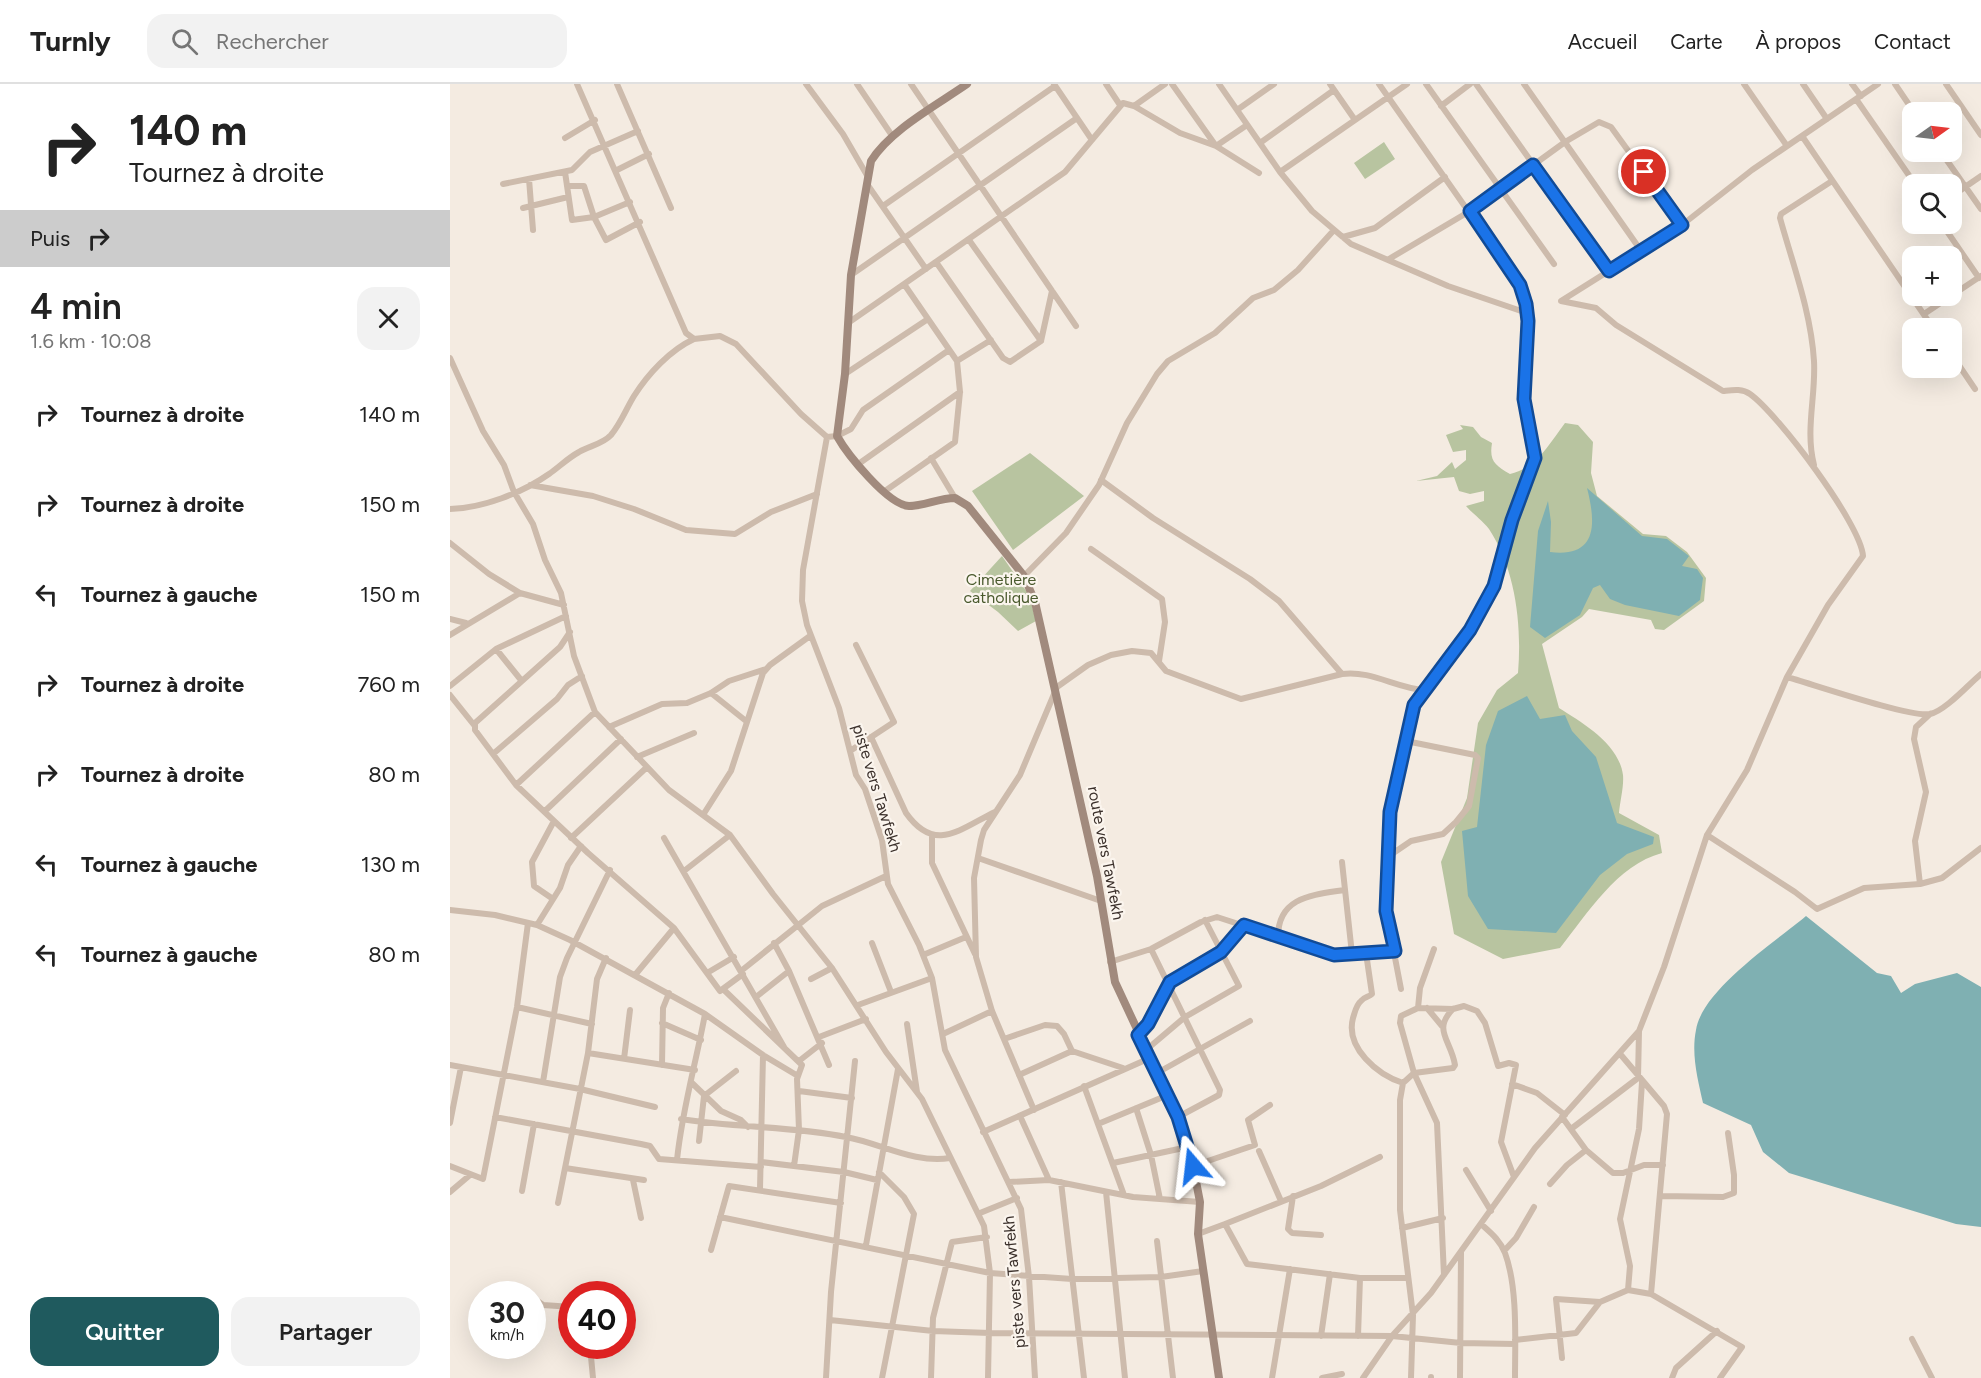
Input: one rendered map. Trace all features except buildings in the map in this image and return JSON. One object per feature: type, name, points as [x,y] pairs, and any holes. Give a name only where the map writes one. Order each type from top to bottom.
[{"type":"street","points":[[577,84],[640,222],[686,333],[694,339]]},
{"type":"street","points":[[618,84],[671,208]]},
{"type":"street","points":[[806,84],[843,134],[883,206],[926,269]]},
{"type":"street","points":[[857,84],[893,136]]},
{"type":"street","points":[[911,84],[1076,326]]},
{"type":"street","points":[[931,458],[955,498],[910,506],[900,504],[857,465],[837,436],[845,374],[851,275],[871,160],[878,149],[893,136],[967,84]]},
{"type":"street","points":[[1106,84],[1120,105]]},
{"type":"street","points":[[1134,106],[1165,84]]},
{"type":"street","points":[[1172,84],[1216,146]]},
{"type":"street","points":[[1219,84],[1280,172],[1312,211],[1342,237],[1381,259],[1389,259],[1448,286],[1527,313]]},
{"type":"street","points":[[1237,111],[1274,84]]},
{"type":"street","points":[[1330,84],[1355,120]]},
{"type":"street","points":[[1379,84],[1520,285],[1527,313],[1524,399],[1535,458],[1512,520],[1494,586],[1470,630],[1414,705],[1392,794],[1386,911],[1401,988]]},
{"type":"street","points":[[1280,172],[1407,84]]},
{"type":"street","points":[[1426,84],[1554,264]]},
{"type":"street","points":[[1441,106],[1470,84]]},
{"type":"street","points":[[1476,84],[1609,271]]},
{"type":"street","points":[[1524,84],[1642,252]]},
{"type":"street","points":[[1744,84],[1787,146]]},
{"type":"street","points":[[1803,84],[1827,119]]},
{"type":"street","points":[[1852,84],[1908,174]]},
{"type":"street","points":[[1363,1378],[1392,1336],[1413,1315],[1444,1276],[1514,1177],[1563,1116],[1621,1055],[1639,1031],[1661,977],[1707,835],[1747,770],[1786,677],[1828,606],[1863,556],[1854,531],[1816,472],[1768,411],[1748,392],[1734,389],[1723,391],[1616,325],[1602,311],[1561,301],[1682,225],[1787,146],[1878,84]]},
{"type":"street","points":[[1894,84],[1907,102]]},
{"type":"street","points":[[1946,84],[1981,135]]},
{"type":"street","points":[[883,206],[1055,85],[1092,140]]},
{"type":"street","points":[[1260,143],[1334,90]]},
{"type":"street","points":[[1120,105],[1134,106],[1180,133],[1216,146],[1259,173]]},
{"type":"street","points":[[848,323],[1065,172],[1120,105]]},
{"type":"street","points":[[851,275],[1077,118]]},
{"type":"street","points":[[566,138],[595,120]]},
{"type":"street","points":[[1389,259],[1470,211],[1595,123],[1611,127],[1682,225]]},
{"type":"street","points":[[1216,146],[1247,126]]},
{"type":"street","points":[[503,184],[566,172],[605,144],[638,130]]},
{"type":"street","points":[[1802,136],[1927,318]]},
{"type":"street","points":[[617,170],[649,154]]},
{"type":"street","points":[[1948,162],[1981,209]]},
{"type":"street","points":[[566,172],[572,220],[594,217],[630,202]]},
{"type":"street","points":[[1962,188],[1981,176]]},
{"type":"street","points":[[1342,237],[1375,228],[1445,177]]},
{"type":"street","points":[[529,179],[533,230]]},
{"type":"street","points":[[1816,472],[1810,440],[1814,360],[1798,277],[1780,218],[1781,214],[1832,181]]},
{"type":"street","points":[[567,186],[584,186],[594,217],[606,240],[640,222]]},
{"type":"street","points":[[523,208],[568,197]]},
{"type":"street","points":[[1024,576],[1066,533],[1101,480],[1127,423],[1156,374],[1168,361],[1215,333],[1253,298],[1274,290],[1298,270],[1334,230]]},
{"type":"street","points":[[1924,314],[1980,277],[1949,234]]},
{"type":"street","points":[[969,240],[1041,341]]},
{"type":"street","points":[[936,262],[1003,358],[1010,362],[1041,341],[1052,291]]},
{"type":"street","points":[[885,492],[955,442],[960,392],[957,361],[904,284]]},
{"type":"street","points":[[845,374],[928,319]]},
{"type":"street","points":[[450,509],[474,506],[530,485],[577,453],[611,435],[639,389],[664,359],[681,345],[694,339],[720,336],[736,344],[801,414],[827,437],[837,436],[854,426],[863,410],[949,350]]},
{"type":"street","points":[[957,361],[991,340]]},
{"type":"street","points":[[450,358],[483,431],[504,465],[514,492],[533,524],[564,605],[574,656],[594,712],[669,790],[730,835],[832,968],[898,1069],[918,1092],[980,1213],[987,1237],[990,1273],[988,1378]]},
{"type":"street","points":[[1962,370],[1975,389]]},
{"type":"street","points":[[857,465],[960,392]]},
{"type":"street","name":"piste vers Tawfekh","points":[[827,437],[803,570],[802,590],[810,636],[829,680],[856,775],[865,789],[882,840],[886,876],[932,978],[948,1059],[1017,1198],[1025,1227],[1035,1378]]},
{"type":"street","points":[[1101,480],[1153,518],[1250,579],[1279,602],[1342,674]]},
{"type":"street","points":[[530,485],[593,496],[634,509],[686,530],[735,534],[771,512],[817,494]]},
{"type":"street","name":"route vers Tawfekh","points":[[955,498],[968,506],[1024,576],[1035,602],[1056,687],[1101,901],[1110,962],[1124,1005],[1178,1117],[1193,1166],[1200,1202],[1198,1234],[1219,1378]]},
{"type":"street","points":[[450,543],[489,574],[520,593],[564,605]]},
{"type":"street","points":[[1091,549],[1162,599],[1165,621],[1159,662]]},
{"type":"street","points":[[450,635],[520,593]]},
{"type":"street","points":[[450,686],[496,649],[566,616]]},
{"type":"street","points":[[450,619],[466,624]]},
{"type":"street","points":[[474,725],[560,647],[570,632]]},
{"type":"street","points":[[609,727],[662,704],[687,703],[711,693],[729,681],[766,668],[810,636]]},
{"type":"street","points":[[850,751],[892,725],[893,719],[856,645]]},
{"type":"street","points":[[560,647],[574,656]]},
{"type":"street","points":[[496,649],[522,680]]},
{"type":"street","points":[[976,957],[974,878],[984,830],[1020,775],[1056,687],[1088,665],[1112,655],[1143,651],[1151,653],[1167,671],[1241,699],[1342,674],[1359,672],[1404,688],[1424,690]]},
{"type":"street","points":[[703,815],[719,794],[731,771],[746,721],[766,668]]},
{"type":"street","points":[[1916,727],[1930,714],[1946,705],[1981,674]]},
{"type":"street","points":[[493,754],[557,699],[568,685],[582,676]]},
{"type":"street","points":[[1786,677],[1909,712],[1930,714]]},
{"type":"street","points":[[711,693],[746,721]]},
{"type":"street","points":[[450,695],[516,785],[571,838],[674,928],[720,991],[774,943],[832,900],[886,876]]},
{"type":"street","points":[[516,785],[594,712]]},
{"type":"street","points":[[1909,712],[1916,727],[1915,748],[1926,792],[1915,841],[1920,884]]},
{"type":"street","points":[[637,757],[694,733]]},
{"type":"street","points":[[871,737],[906,813],[913,822],[932,836],[944,837],[995,811]]},
{"type":"street","points":[[545,811],[621,739]]},
{"type":"street","points":[[1389,856],[1411,841],[1443,834],[1456,822],[1471,801],[1478,758],[1475,755],[1406,741]]},
{"type":"street","points":[[571,838],[646,768]]},
{"type":"street","points":[[553,899],[534,886],[532,866],[554,821]]},
{"type":"street","points":[[684,871],[730,835]]},
{"type":"street","points":[[1707,835],[1795,892],[1817,909],[1864,888],[1920,884],[1942,878],[1981,848]]},
{"type":"street","points":[[932,836],[932,863],[976,957],[992,1011],[1034,1110]]},
{"type":"street","points":[[664,838],[784,1047]]},
{"type":"street","points":[[537,925],[553,899],[568,865],[581,846]]},
{"type":"street","points":[[978,858],[1101,901]]},
{"type":"street","points":[[1342,862],[1352,954]]},
{"type":"street","points":[[543,1082],[561,977],[573,941],[610,870]]},
{"type":"street","points":[[1278,937],[1278,923],[1288,906],[1321,893],[1344,890]]},
{"type":"street","points":[[450,910],[495,915],[537,925],[573,941],[705,1014],[763,1056],[798,1076]]},
{"type":"street","points":[[1110,962],[1151,948],[1205,920],[1217,917],[1334,955],[1395,951]]},
{"type":"street","points":[[983,1132],[1124,1068],[1148,1054],[1185,1017],[1239,986],[1205,920]]},
{"type":"street","points":[[450,1166],[483,1179],[516,1007],[528,923]]},
{"type":"street","points":[[1138,1035],[1148,1024],[1168,984],[1221,952],[1244,925]]},
{"type":"street","points":[[635,975],[674,928]]},
{"type":"street","points":[[923,955],[966,937]]},
{"type":"street","points":[[774,943],[789,971],[829,1065]]},
{"type":"street","points":[[872,943],[891,992]]},
{"type":"street","points":[[1151,948],[1218,1082],[1219,1095],[1178,1117]]},
{"type":"street","points":[[1418,1008],[1420,988],[1434,949]]},
{"type":"street","points":[[1366,953],[1372,994],[1361,1000],[1356,1009],[1351,1026],[1355,1042],[1369,1063],[1404,1083]]},
{"type":"street","points":[[707,973],[734,957]]},
{"type":"street","points":[[558,1203],[588,1053],[597,979],[606,958]]},
{"type":"street","points":[[811,979],[832,968]]},
{"type":"street","points":[[756,997],[789,971]]},
{"type":"street","points":[[858,1005],[932,978]]},
{"type":"street","points":[[723,989],[748,1016],[799,1061],[802,1069],[798,1076],[799,1130],[794,1166]]},
{"type":"street","points":[[662,1065],[662,1023],[669,993]]},
{"type":"street","points":[[1444,1276],[1437,1123],[1414,1073],[1400,1023],[1401,1016],[1418,1008],[1453,1009],[1464,1006],[1477,1011],[1485,1023],[1498,1066],[1509,1063],[1516,1065],[1501,1142],[1514,1177]]},
{"type":"street","points":[[516,1007],[592,1024]]},
{"type":"street","points":[[1411,1378],[1413,1315],[1402,1228],[1400,1100],[1404,1083],[1414,1073],[1453,1068],[1455,1065],[1442,1026],[1427,1008]]},
{"type":"street","points":[[1442,1026],[1443,1019],[1453,1009]]},
{"type":"street","points":[[624,1059],[630,1010]]},
{"type":"street","points":[[943,1034],[992,1011]]},
{"type":"street","points":[[677,1160],[681,1119],[695,1070],[705,1014]]},
{"type":"street","points":[[799,1061],[820,1040],[866,1019]]},
{"type":"street","points":[[1157,1073],[1250,1022]]},
{"type":"street","points":[[662,1023],[700,1040]]},
{"type":"street","points":[[906,1024],[918,1092]]},
{"type":"street","points":[[1004,1039],[1045,1025],[1057,1026],[1064,1034],[1072,1051]]},
{"type":"street","points":[[1628,1290],[1630,1266],[1620,1219],[1640,1119],[1639,1031]]},
{"type":"street","points":[[1019,1075],[1072,1051],[1124,1068]]},
{"type":"street","points":[[588,1053],[695,1070]]},
{"type":"street","points":[[1621,1055],[1666,1110],[1662,1196],[1651,1294]]},
{"type":"street","points":[[760,1190],[763,1056]]},
{"type":"street","points":[[826,1378],[855,1061]]},
{"type":"street","points":[[450,1065],[580,1089],[655,1107]]},
{"type":"street","points":[[450,1123],[461,1067]]},
{"type":"street","points":[[866,1245],[898,1069]]},
{"type":"street","points":[[699,1141],[704,1096],[736,1071]]},
{"type":"street","points":[[1571,1129],[1640,1080]]},
{"type":"street","points":[[692,1083],[721,1111],[741,1120],[748,1126]]},
{"type":"street","points":[[1512,1084],[1538,1093],[1563,1116],[1586,1150],[1613,1173],[1617,1175],[1644,1165],[1663,1165]]},
{"type":"street","points":[[1084,1086],[1124,1195]]},
{"type":"street","points":[[800,1091],[852,1098]]},
{"type":"street","points":[[1098,1124],[1168,1095]]},
{"type":"street","points":[[1193,1166],[1255,1145],[1248,1120],[1270,1105]]},
{"type":"street","points":[[1136,1108],[1151,1155],[1160,1199]]},
{"type":"street","points":[[1020,1116],[1049,1180]]},
{"type":"street","points":[[495,1118],[642,1144],[651,1147],[656,1158],[794,1166],[844,1172],[877,1180]]},
{"type":"street","points":[[681,1119],[848,1137],[934,1161],[950,1158]]},
{"type":"street","points":[[522,1191],[534,1125]]},
{"type":"street","points":[[1662,1196],[1723,1197],[1734,1193],[1728,1133]]},
{"type":"street","points":[[1113,1163],[1188,1147]]},
{"type":"street","points":[[1259,1150],[1281,1201]]},
{"type":"street","points":[[1550,1184],[1567,1165],[1586,1150]]},
{"type":"street","points":[[1198,1234],[1321,1186],[1380,1157]]},
{"type":"street","points":[[565,1168],[644,1180]]},
{"type":"street","points":[[1466,1170],[1491,1212]]},
{"type":"street","points":[[879,1172],[904,1197],[914,1214],[890,1327],[882,1378]]},
{"type":"street","points":[[450,1192],[470,1175]]},
{"type":"street","points":[[633,1180],[641,1218]]},
{"type":"street","points":[[1009,1182],[1049,1180],[1124,1195],[1200,1202]]},
{"type":"street","points":[[1061,1182],[1084,1378]]},
{"type":"street","points":[[711,1250],[729,1186],[841,1203]]},
{"type":"street","points":[[1106,1192],[1113,1279],[1125,1378]]},
{"type":"street","points":[[1293,1196],[1288,1229],[1292,1233],[1321,1234]]},
{"type":"street","points":[[980,1213],[1017,1198]]},
{"type":"street","points":[[1504,1251],[1516,1238],[1534,1207]]},
{"type":"street","points":[[720,1217],[866,1245],[946,1266],[990,1273],[1029,1277],[1113,1279],[1161,1277],[1203,1271]]},
{"type":"street","points":[[1402,1228],[1443,1218]]},
{"type":"street","points":[[1225,1224],[1245,1262],[1360,1278],[1408,1278]]},
{"type":"street","points":[[1481,1224],[1495,1236],[1504,1251],[1509,1268],[1515,1342],[1515,1378]]},
{"type":"street","points":[[931,1378],[933,1331],[953,1240],[987,1237]]},
{"type":"street","points":[[1157,1241],[1173,1378]]},
{"type":"street","points":[[1460,1378],[1461,1251]]},
{"type":"street","points":[[1272,1378],[1281,1335],[1290,1269]]},
{"type":"street","points":[[1321,1336],[1330,1274]]},
{"type":"street","points":[[1358,1336],[1360,1278]]},
{"type":"street","points":[[1562,1358],[1556,1299],[1600,1302],[1628,1290],[1651,1294],[1742,1347],[1720,1378]]},
{"type":"street","points":[[830,1320],[933,1331],[990,1333],[1392,1336],[1461,1343],[1515,1342],[1576,1333],[1600,1302]]},
{"type":"street","points":[[1672,1378],[1676,1368],[1717,1332]]},
{"type":"street","points":[[1912,1340],[1932,1378]]},
{"type":"street","points":[[591,1359],[593,1378]]},
{"type":"street","points":[[1322,1378],[1342,1374]]},
{"type":"green space","points":[[1384,142],[1395,159],[1365,179],[1354,163]]},
{"type":"green space","points":[[1565,423],[1578,425],[1593,442],[1591,473],[1597,496],[1643,534],[1666,536],[1687,552],[1706,578],[1704,601],[1664,630],[1655,629],[1651,620],[1589,609],[1582,617],[1542,644],[1559,708],[1579,720],[1607,744],[1620,764],[1623,780],[1619,813],[1659,835],[1662,853],[1646,859],[1617,879],[1560,948],[1503,959],[1454,934],[1441,862],[1467,798],[1478,723],[1497,690],[1518,673],[1519,636],[1515,599],[1511,580],[1498,545],[1487,526],[1466,506],[1484,501],[1484,491],[1470,494],[1459,491],[1454,477],[1416,481],[1437,476],[1452,462],[1455,469],[1466,460],[1466,450],[1453,452],[1446,435],[1463,429],[1460,425],[1473,427],[1481,437],[1492,443],[1491,454],[1494,462],[1510,474],[1535,461]]},
{"type":"green space","points":[[1030,453],[1084,496],[1013,550],[972,491]]},
{"type":"green space","name":"Cimetière catholique","points":[[1002,556],[1029,595],[1036,621],[1018,631],[970,591]]},
{"type":"water","points":[[1587,488],[1642,536],[1667,539],[1689,556],[1682,566],[1697,569],[1703,578],[1700,600],[1679,616],[1625,605],[1610,599],[1600,585],[1593,588],[1580,615],[1545,638],[1530,627],[1538,531],[1548,501],[1551,522],[1550,552],[1577,549],[1585,544],[1592,525]]},
{"type":"water","points":[[1527,696],[1540,719],[1565,715],[1572,731],[1596,757],[1617,823],[1654,837],[1653,844],[1627,854],[1600,875],[1556,933],[1488,929],[1468,896],[1462,831],[1477,827],[1486,745],[1498,711]]},
{"type":"water","points":[[1806,916],[1877,973],[1891,976],[1901,993],[1915,984],[1957,973],[1981,987],[1981,1227],[1956,1224],[1789,1173],[1763,1152],[1751,1125],[1703,1103],[1694,1049],[1696,1030],[1701,1015],[1725,983]]},
{"type":"route","points":[[1193,1166],[1178,1117],[1138,1035],[1148,1024],[1170,982],[1221,952],[1244,925],[1334,955],[1395,951],[1386,911],[1390,812],[1392,794],[1410,719],[1414,705],[1444,661],[1470,630],[1494,586],[1512,520],[1535,458],[1524,399],[1528,321],[1526,304],[1520,285],[1470,211],[1533,165],[1609,271],[1682,225],[1644,172]]}]
